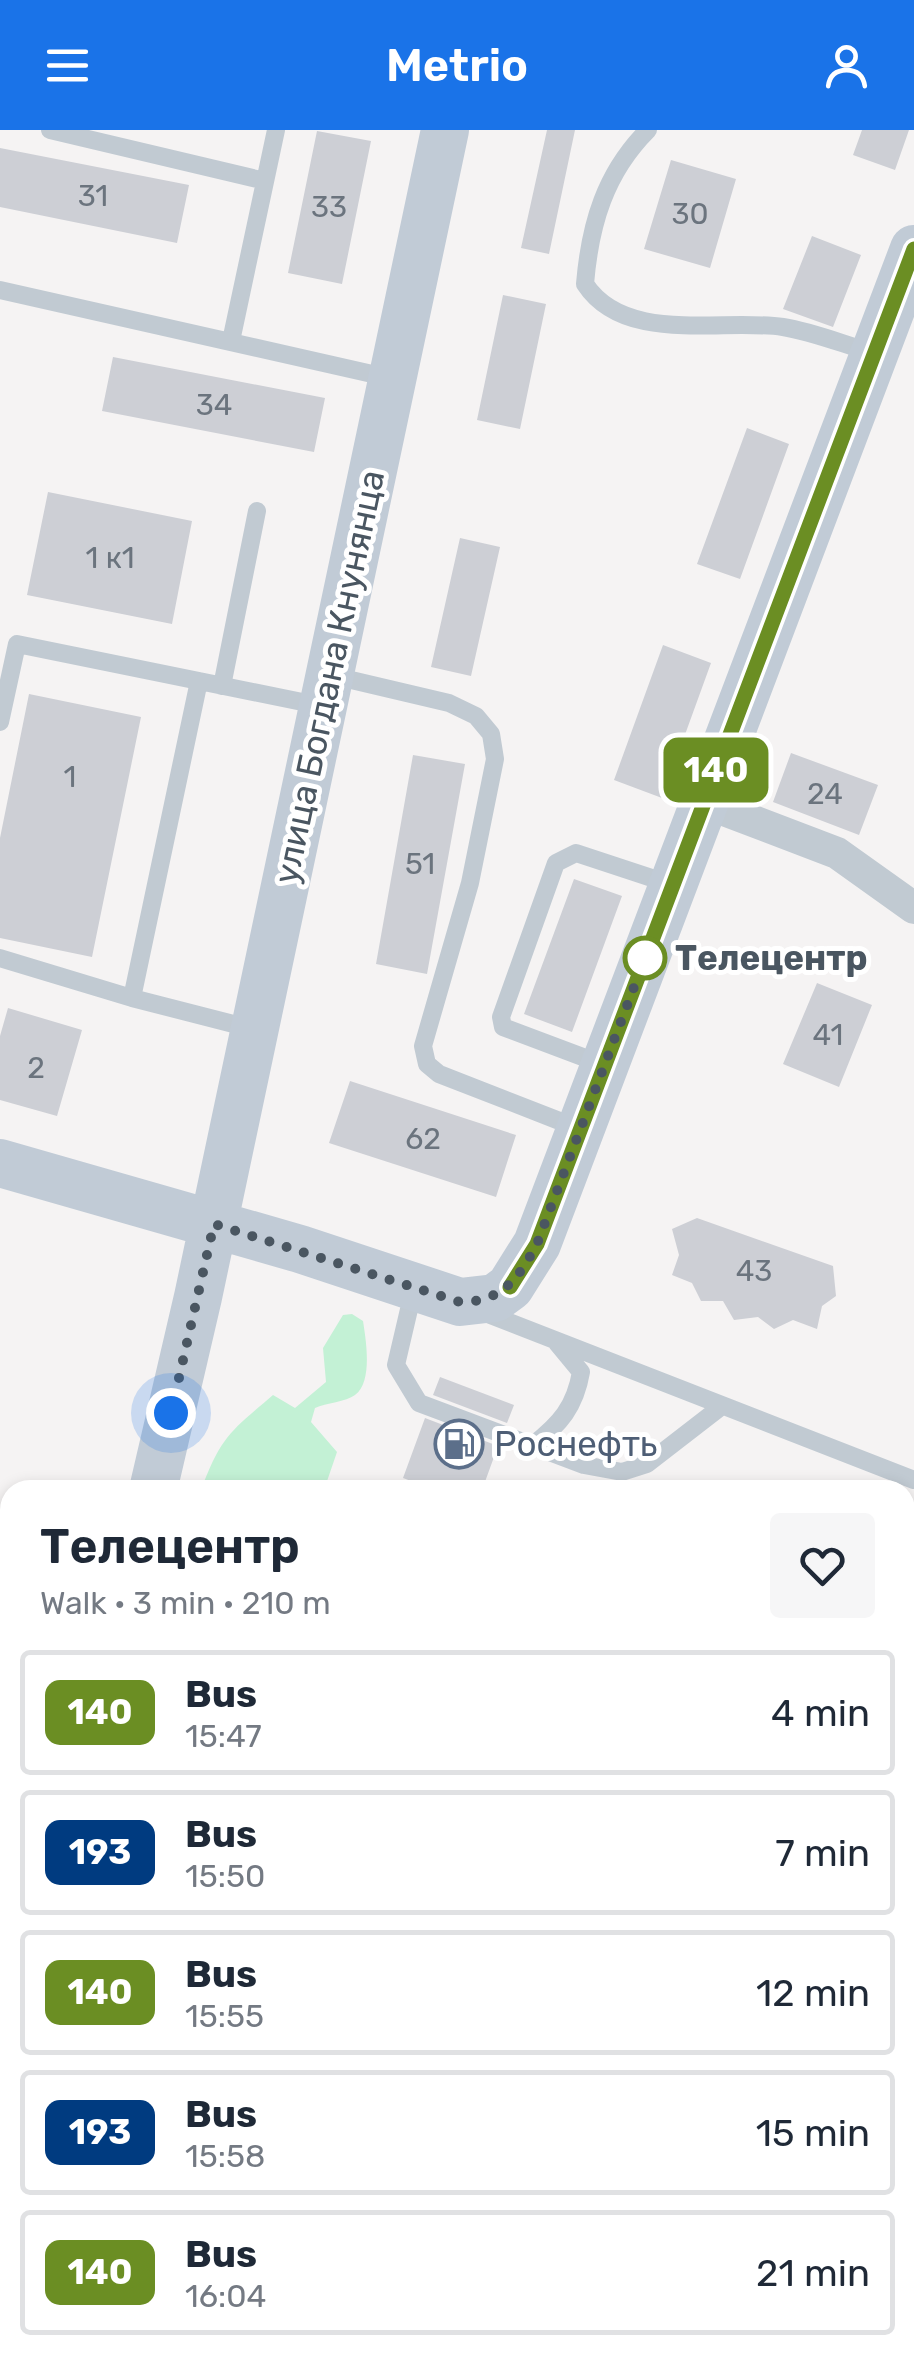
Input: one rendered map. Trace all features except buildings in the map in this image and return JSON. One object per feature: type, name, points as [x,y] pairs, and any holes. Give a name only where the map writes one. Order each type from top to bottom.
[{"type":"street","name":"улица Богдана Кнунянца","points":[[155,1480],[214,1224],[444,130]]},
{"type":"street","points":[[0,1162],[460,1302],[495,1298],[510,1287],[537,1244],[914,249]]},
{"type":"street","points":[[703,802],[837,854],[914,908]]},
{"type":"lane","points":[[50,130],[265,181]]},
{"type":"lane","points":[[231,341],[276,130]]},
{"type":"lane","points":[[648,130],[622,156],[604,190],[585,284],[598,304],[625,314],[693,327],[789,328],[874,354]]},
{"type":"lane","points":[[0,290],[392,379]]},
{"type":"lane","points":[[222,686],[257,511]]},
{"type":"lane","points":[[0,722],[17,644],[222,686],[449,703],[476,716],[491,734],[491,777],[470,883],[423,1046],[427,1064],[439,1074],[580,1129]]},
{"type":"lane","points":[[132,998],[199,681]]},
{"type":"lane","points":[[604,1066],[503,1027],[501,1017],[556,863],[576,853],[672,885]]},
{"type":"lane","points":[[0,958],[254,1030]]},
{"type":"lane","points":[[414,1287],[396,1365],[420,1403],[584,1465],[622,1472],[647,1464],[722,1406]]},
{"type":"lane","points":[[460,1302],[914,1480]]},
{"type":"lane","points":[[533,1446],[560,1424],[577,1397],[581,1372],[558,1342]]},
{"type":"green space","points":[[352,1314],[363,1321],[367,1360],[364,1381],[355,1395],[315,1408],[311,1422],[337,1452],[327,1480],[205,1480],[221,1446],[273,1395],[295,1408],[326,1382],[323,1348],[343,1315]]},
{"type":"bus line","name":"140","points":[[510,1287],[537,1244],[914,249]]},
{"type":"place","name":"Телецентр","points":[[645,958]]},
{"type":"place","name":"Роснефть","points":[[459,1444]]},
{"type":"route","points":[[171,1413],[214,1224],[460,1302],[495,1298],[510,1287],[537,1244],[645,958]]}]
